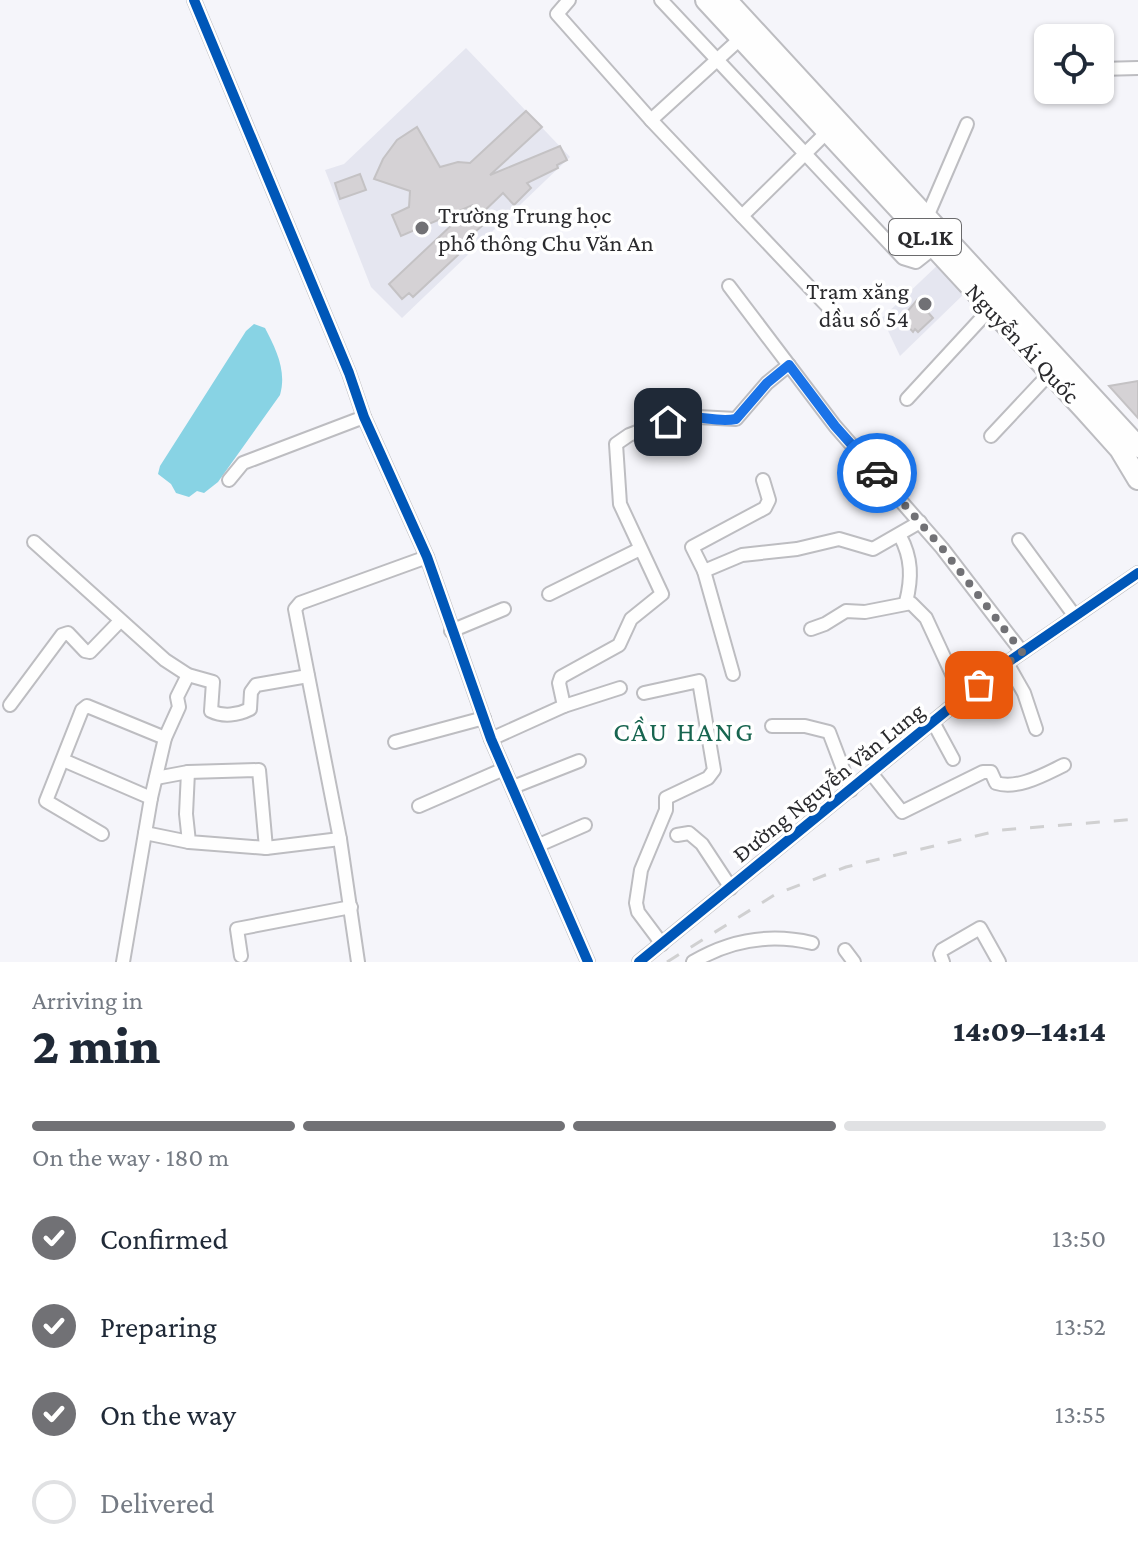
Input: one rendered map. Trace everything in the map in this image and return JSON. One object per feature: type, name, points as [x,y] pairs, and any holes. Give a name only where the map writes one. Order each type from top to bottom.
[{"type":"main road","name":"Nguyễn Ái Quốc","points":[[706,0],[935,247],[960,264],[1138,447]]},
{"type":"main road","name":"Nguyễn Ái Quốc","points":[[726,0],[927,217],[991,308],[1120,449],[1138,479]]},
{"type":"street","points":[[194,0],[349,373],[364,417],[427,557],[491,739],[588,962]]},
{"type":"street","points":[[569,0],[557,14],[651,120],[832,311]]},
{"type":"street","points":[[661,0],[803,155],[906,261],[916,262],[935,247]]},
{"type":"street","points":[[651,120],[741,38]]},
{"type":"street","points":[[1114,69],[1138,68]]},
{"type":"street","points":[[927,217],[967,124]]},
{"type":"street","points":[[742,216],[827,132]]},
{"type":"street","points":[[729,286],[835,426],[920,522],[1022,652]]},
{"type":"street","points":[[907,399],[991,308]]},
{"type":"street","points":[[564,706],[559,683],[561,677],[619,645],[631,619],[662,594],[620,504],[614,455],[616,444],[629,435],[679,416],[736,419],[767,383],[789,365]]},
{"type":"street","points":[[991,436],[1051,372]]},
{"type":"street","points":[[229,480],[243,463],[364,417]]},
{"type":"street","points":[[733,674],[704,571],[692,547],[765,508],[769,500],[763,480]]},
{"type":"street","points":[[704,571],[742,555],[797,549],[839,539],[873,549],[920,522]]},
{"type":"street","points":[[900,536],[907,549],[912,580],[906,602]]},
{"type":"street","points":[[1019,540],[1074,615]]},
{"type":"street","points":[[34,542],[165,660],[188,675],[214,683],[211,711],[228,715],[250,709],[251,692],[256,685],[308,676]]},
{"type":"street","points":[[549,594],[640,549]]},
{"type":"street","points":[[358,962],[340,839],[295,609],[298,605],[427,557]]},
{"type":"street","name":"Đường Nguyễn Văn Lung","points":[[1123,581],[1138,563]]},
{"type":"street","name":"Đường Nguyễn Văn Lung","points":[[639,962],[1007,663],[1138,573]]},
{"type":"street","points":[[811,629],[846,611],[865,612],[906,602],[917,607],[926,618],[963,698]]},
{"type":"street","points":[[451,631],[504,609]]},
{"type":"street","points":[[10,705],[62,635],[68,633],[88,652],[120,621]]},
{"type":"street","points":[[1007,663],[1024,693],[1036,729]]},
{"type":"street","points":[[123,962],[151,798],[165,738],[179,707],[177,697],[188,675]]},
{"type":"street","points":[[644,693],[699,681],[714,770],[708,778],[666,798],[666,810],[641,870],[636,903],[638,912],[662,944]]},
{"type":"street","points":[[491,739],[564,706],[620,688]]},
{"type":"street","points":[[102,834],[47,803],[81,712],[87,706],[165,738]]},
{"type":"street","points":[[395,742],[484,718]]},
{"type":"street","points":[[933,722],[953,759]]},
{"type":"street","points":[[772,726],[813,727],[829,732],[851,790]]},
{"type":"street","points":[[63,760],[151,798]]},
{"type":"street","points":[[513,787],[579,761]]},
{"type":"street","points":[[871,773],[902,812],[983,772],[991,772],[996,783],[1004,786],[1027,781],[1064,765]]},
{"type":"street","points":[[419,806],[504,769]]},
{"type":"street","points":[[156,778],[188,772],[259,770],[266,848]]},
{"type":"street","points":[[188,772],[186,814],[189,842]]},
{"type":"street","points":[[539,845],[585,825]]},
{"type":"street","points":[[145,833],[189,842],[266,848],[340,839]]},
{"type":"street","points":[[677,835],[689,833],[702,844],[731,888]]},
{"type":"street","points":[[241,956],[237,929],[351,907]]},
{"type":"street","points":[[943,962],[942,950],[980,928],[999,962]]},
{"type":"street","points":[[693,962],[734,943],[765,939],[812,943]]},
{"type":"street","points":[[845,950],[854,962]]},
{"type":"shaded area","name":"Trường Trung học phổ thông Chu Văn An","points":[[466,48],[570,157],[402,318],[371,287],[325,170],[344,164]]},
{"type":"shaded area","name":"Trạm xăng dầu số 54","points":[[941,262],[968,290],[900,356],[882,318]]},
{"type":"water","points":[[254,324],[265,328],[276,352],[282,377],[280,395],[218,482],[204,493],[197,491],[189,497],[176,493],[171,484],[158,474],[160,466],[246,331]]},
{"type":"building","points":[[526,111],[542,127],[490,175],[560,146],[567,160],[557,165],[558,168],[527,183],[531,188],[514,205],[503,193],[477,218],[484,224],[454,251],[458,255],[413,297],[409,293],[402,299],[389,284],[473,205],[401,236],[392,215],[409,207],[410,191],[374,179],[383,159],[397,140],[417,127],[440,167],[458,162],[470,163]]},
{"type":"building","points":[[360,174],[366,190],[340,199],[335,183]]},
{"type":"building","points":[[917,300],[933,318],[918,332],[915,329],[913,332],[901,319]]},
{"type":"building","points":[[1138,381],[1138,418],[1109,386]]},
{"type":"railway","points":[[667,962],[776,894],[846,867],[1001,830],[1138,819]]},
{"type":"cycle path","points":[[194,0],[349,373],[364,417],[427,557],[491,739],[588,962]]},
{"type":"cycle path","points":[[639,962],[995,671],[1138,573]]},
{"type":"way so far","points":[[877,473],[942,548],[1022,652],[979,685]]},
{"type":"place","name":"Trường Trung học phổ thông Chu Văn An","points":[[422,228]]},
{"type":"place","name":"Trạm xăng dầu số 54","points":[[925,304]]},
{"type":"district","name":"CẦU HANG","points":[[684,731]]},
{"type":"route","points":[[668,422],[679,416],[698,415],[729,421],[736,419],[767,383],[789,365],[835,426],[877,473]]}]
